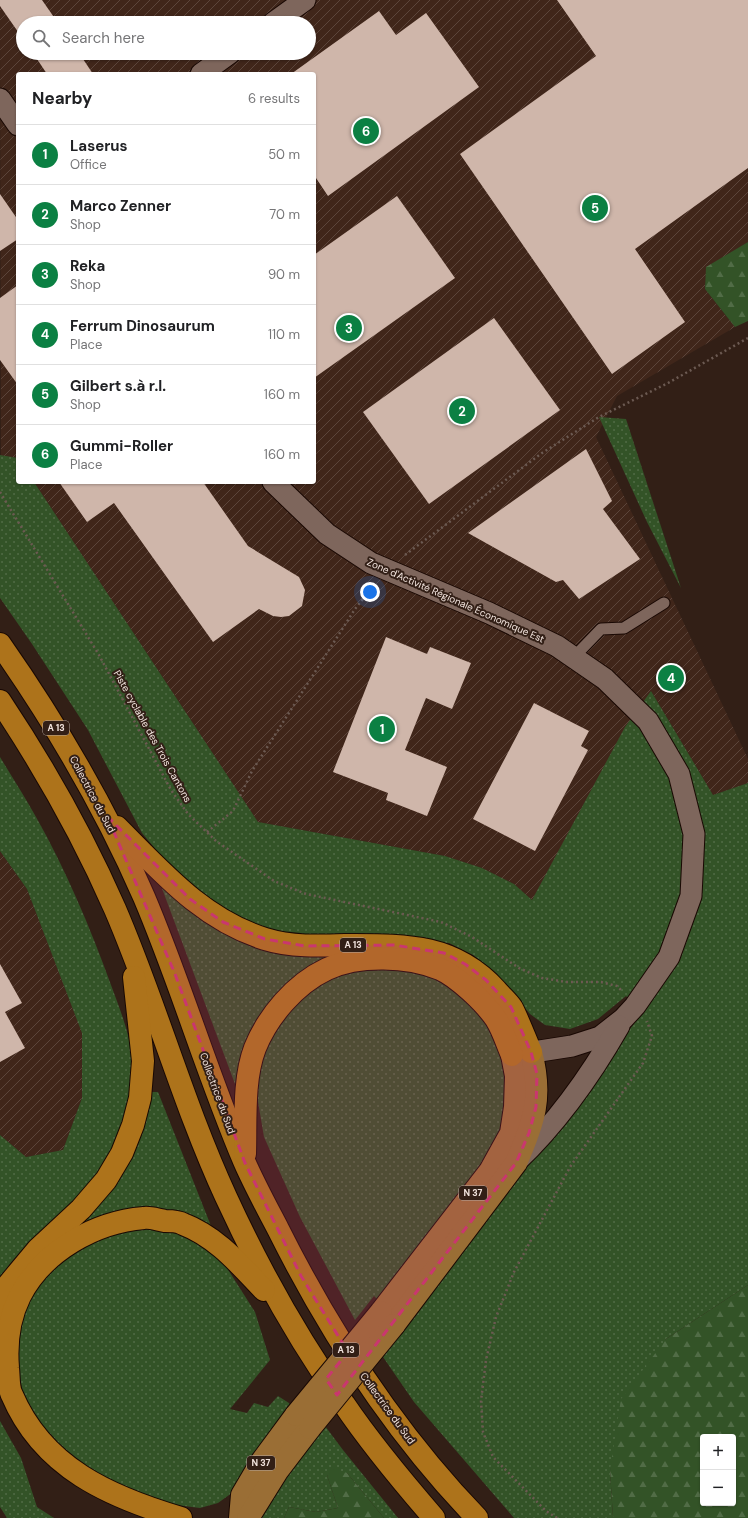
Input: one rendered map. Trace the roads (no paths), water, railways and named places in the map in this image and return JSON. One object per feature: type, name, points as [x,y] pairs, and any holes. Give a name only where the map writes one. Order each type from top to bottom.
[{"type":"highway","name":"Collectrice du Sud","points":[[0,644],[49,717],[107,816],[145,900],[172,967],[245,1163],[301,1276],[334,1332],[393,1418],[446,1484],[477,1518]]},
{"type":"highway","points":[[0,701],[52,785],[87,849],[131,948],[198,1133],[210,1162],[258,1262],[310,1355],[344,1405],[401,1480],[434,1518]]},
{"type":"highway","name":"A 13","points":[[107,816],[190,899],[223,922],[272,940],[305,946],[394,945],[444,953],[465,964],[486,980],[511,1007],[522,1054]]},
{"type":"highway","points":[[0,1309],[8,1285],[33,1255],[81,1209],[106,1180],[122,1152],[133,1125],[140,1098],[143,1061],[131,948]]},
{"type":"highway","name":"A 13","points":[[245,1163],[248,1082],[255,1049],[272,1017],[296,990],[327,969],[363,959],[402,959],[440,969],[460,982],[496,1019],[522,1054]]},
{"type":"highway","points":[[181,1518],[108,1492],[76,1474],[35,1436],[11,1394],[7,1356],[10,1323],[20,1295],[40,1268],[70,1242],[106,1225],[145,1218],[183,1223],[215,1241],[225,1249],[287,1312]]},
{"type":"highway","points":[[0,1399],[29,1448],[70,1484],[106,1505],[140,1518]]},
{"type":"main road","name":"N 37","points":[[240,1518],[242,1495],[262,1461],[303,1422],[516,1163],[529,1133],[536,1107],[537,1074],[522,1054]]},
{"type":"main road","name":"N 37","points":[[388,1318],[490,1171],[511,1133],[515,1106],[516,1076],[522,1054]]},
{"type":"main road","name":"N 37","points":[[248,1518],[278,1470],[303,1422]]},
{"type":"street","points":[[283,16],[305,0]]},
{"type":"street","points":[[203,72],[220,60]]},
{"type":"street","points":[[0,99],[16,122]]},
{"type":"street","name":"Zone d'Activité Régionale Économique Est","points":[[275,484],[327,534],[371,563],[489,613],[557,646],[605,679],[648,722],[679,774],[694,834],[692,896],[670,957],[629,1012],[598,1063],[537,1142],[516,1163]]},
{"type":"street","name":"Zone d'Activité Régionale Économique Est","points":[[522,1054],[572,1046],[600,1037],[629,1012]]},
{"type":"lane","points":[[574,657],[601,629],[624,628],[664,603]]},
{"type":"place","name":"Gummi-Roller","points":[[366,131]]},
{"type":"place","name":"Gilbert s.à r.l.","points":[[595,208]]},
{"type":"place","name":"Reka","points":[[349,328]]},
{"type":"place","name":"Marco Zenner","points":[[462,411]]},
{"type":"place","name":"Ferrum Dinosaurum","points":[[671,678]]},
{"type":"place","name":"Laserus","points":[[382,729]]}]
